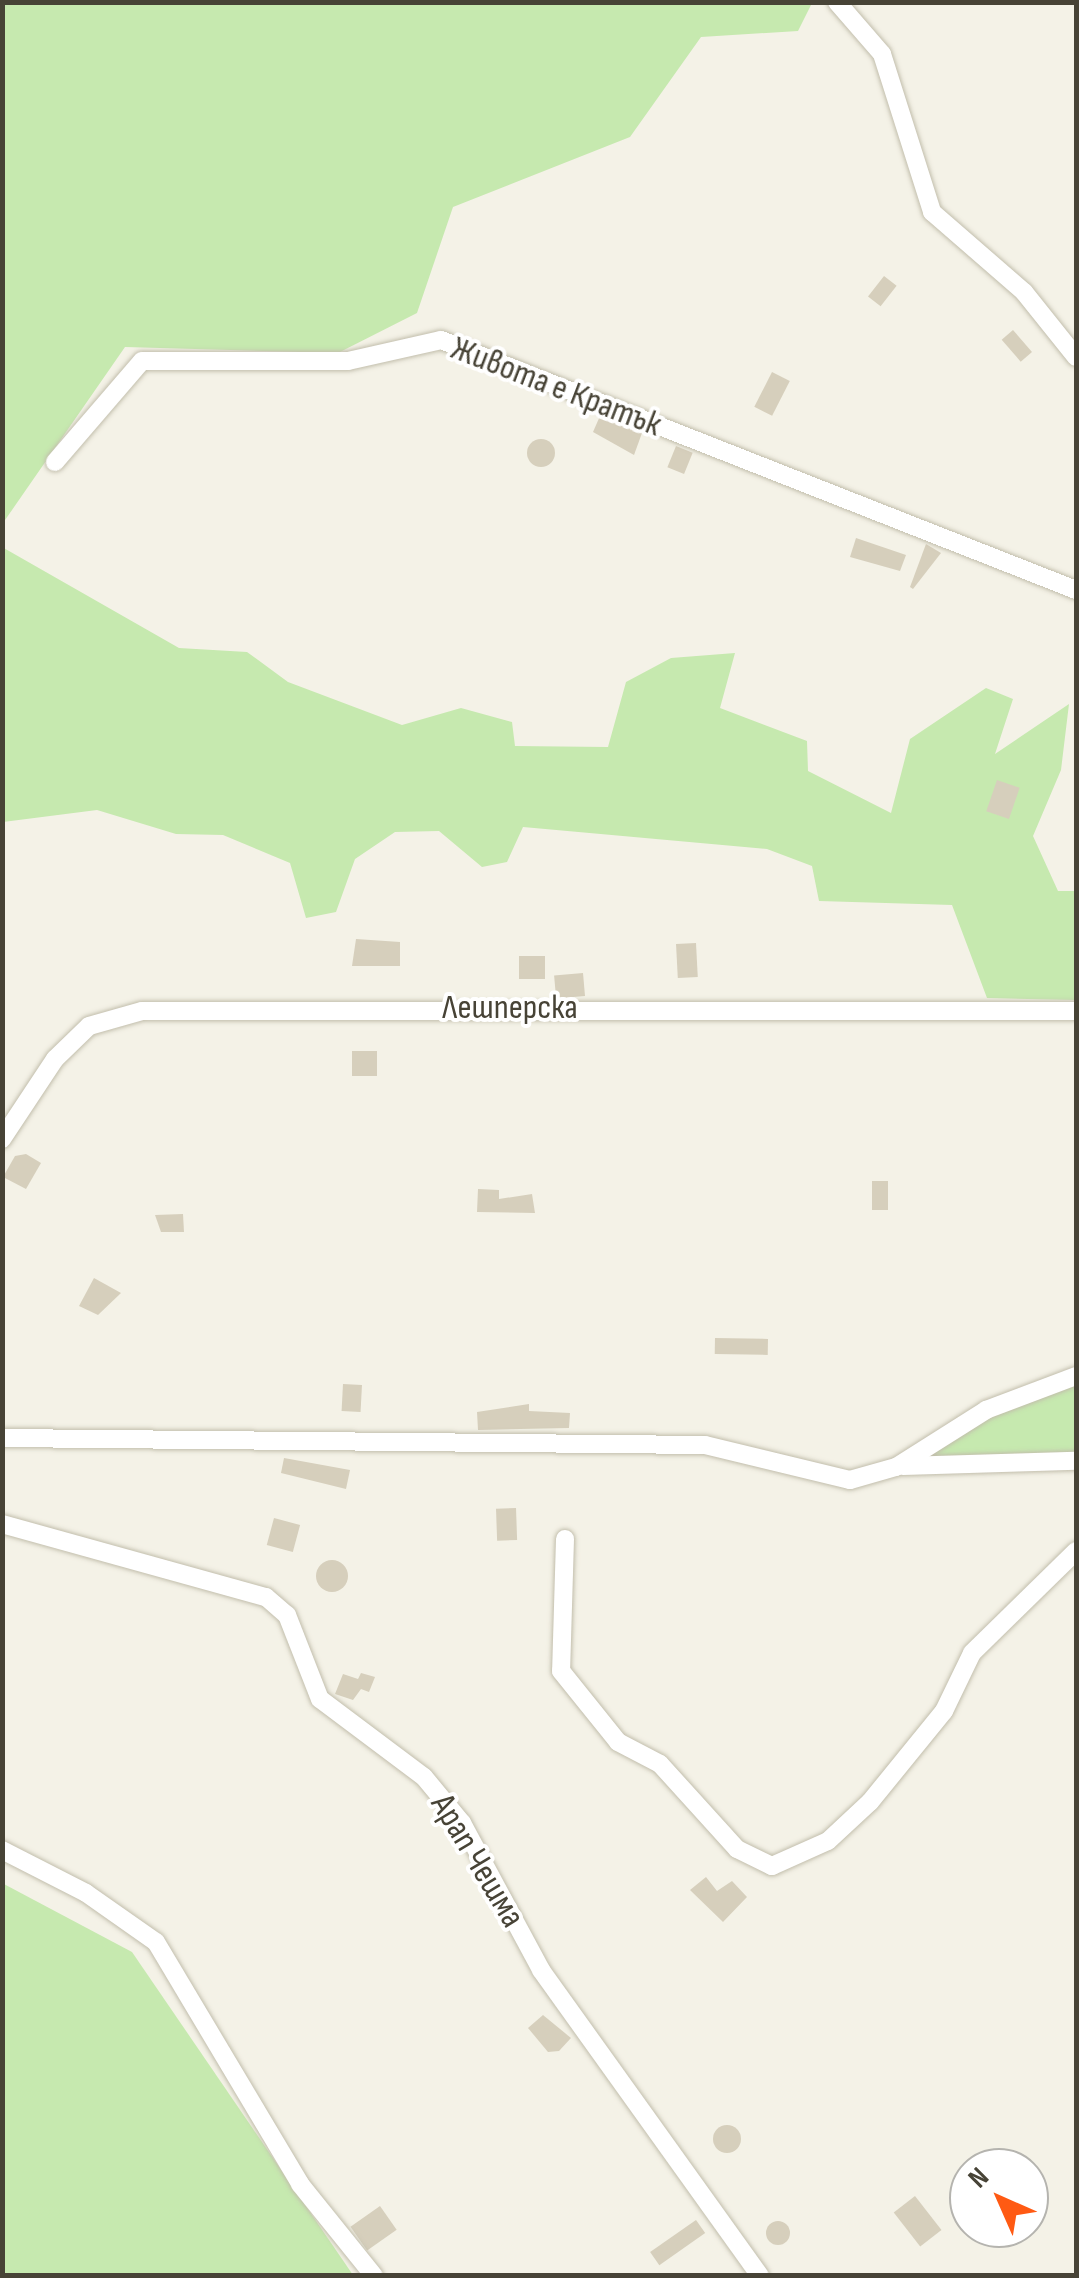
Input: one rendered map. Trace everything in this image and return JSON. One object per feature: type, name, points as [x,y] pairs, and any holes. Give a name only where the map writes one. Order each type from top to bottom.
[{"type":"street","points":[[838,2],[882,54],[932,212],[1024,292],[1076,358]]},
{"type":"street","name":"Живота е Кратък","points":[[55,462],[142,361],[348,360],[440,340],[1076,590]]},
{"type":"street","name":"Лешперска","points":[[2,1139],[55,1059],[90,1026],[142,1012],[1076,1012]]},
{"type":"street","points":[[896,1467],[986,1410],[1076,1376]]},
{"type":"street","points":[[2,1438],[705,1445],[850,1480],[896,1467],[1076,1461]]},
{"type":"street","name":"Арап Чешма","points":[[2,1524],[266,1597],[287,1614],[320,1699],[424,1776],[462,1823],[541,1970],[760,2276]]},
{"type":"street","points":[[565,1538],[561,1672],[618,1742],[660,1764],[737,1849],[772,1866],[828,1842],[909,1762],[972,1654],[1076,1550]]},
{"type":"street","points":[[2,1850],[86,1893],[156,1942],[300,2184],[374,2276]]},
{"type":"green space","points":[[3,3],[812,3],[798,31],[701,37],[630,137],[453,207],[417,313],[338,353],[125,347],[3,523]]},
{"type":"green space","points":[[2,547],[179,648],[247,652],[288,682],[402,725],[461,708],[512,722],[515,746],[608,747],[626,682],[671,658],[735,653],[720,708],[807,741],[808,771],[891,813],[910,739],[986,688],[1013,699],[995,754],[1069,704],[1061,770],[1033,836],[1058,891],[1076,891],[1076,1000],[987,998],[952,905],[819,901],[812,866],[767,849],[523,827],[507,862],[482,867],[439,831],[395,832],[355,859],[336,912],[306,918],[290,863],[223,835],[176,834],[97,810],[3,822]]},
{"type":"green space","points":[[1076,1376],[1076,1461],[896,1467],[986,1410]]},
{"type":"green space","points":[[2,1883],[132,1952],[353,2275],[3,2275]]},
{"type":"building","points":[[884,276],[897,286],[881,306],[868,296]]},
{"type":"building","points":[[1013,330],[1032,352],[1021,362],[1002,340]]},
{"type":"building","points":[[772,372],[790,381],[772,416],[754,407]]},
{"type":"building","points":[[600,416],[642,433],[634,455],[593,432]]},
{"type":"building","points":[[541,439],[551,443],[555,453],[551,463],[541,467],[531,463],[527,453],[531,443]]},
{"type":"building","points":[[676,446],[693,453],[684,474],[667,467]]},
{"type":"building","points":[[856,538],[906,555],[900,571],[850,557]]},
{"type":"building","points":[[926,544],[941,553],[913,589],[910,587]]},
{"type":"building","points":[[997,780],[1020,788],[1009,819],[986,811]]},
{"type":"building","points":[[356,939],[400,942],[400,966],[352,966]]},
{"type":"building","points":[[696,943],[698,977],[678,978],[676,944]]},
{"type":"building","points":[[519,956],[545,956],[545,979],[519,979]]},
{"type":"building","points":[[583,973],[585,996],[556,998],[554,976]]},
{"type":"building","points":[[352,1051],[377,1051],[377,1076],[352,1076]]},
{"type":"building","points":[[26,1154],[41,1163],[26,1189],[3,1177],[15,1156]]},
{"type":"building","points":[[872,1181],[888,1181],[888,1210],[872,1210]]},
{"type":"building","points":[[478,1189],[499,1190],[499,1199],[532,1194],[535,1213],[477,1212]]},
{"type":"building","points":[[183,1214],[184,1232],[161,1232],[155,1215]]},
{"type":"building","points":[[94,1278],[121,1293],[98,1315],[79,1306]]},
{"type":"building","points":[[715,1338],[768,1339],[768,1355],[715,1354]]},
{"type":"building","points":[[343,1384],[362,1385],[361,1412],[342,1411]]},
{"type":"building","points":[[529,1404],[529,1411],[570,1413],[569,1428],[478,1430],[477,1412]]},
{"type":"building","points":[[284,1458],[350,1470],[346,1489],[281,1473]]},
{"type":"building","points":[[516,1508],[517,1540],[497,1541],[496,1509]]},
{"type":"building","points":[[274,1518],[300,1525],[293,1552],[267,1545]]},
{"type":"building","points":[[332,1560],[344,1564],[348,1576],[344,1588],[332,1592],[320,1588],[316,1576],[320,1564]]},
{"type":"building","points":[[361,1673],[375,1677],[369,1692],[361,1689],[353,1700],[335,1694],[343,1674],[358,1679]]},
{"type":"building","points":[[706,1877],[717,1891],[732,1881],[747,1897],[723,1922],[690,1890]]},
{"type":"building","points":[[543,2015],[571,2038],[559,2051],[548,2052],[528,2028]]},
{"type":"building","points":[[727,2125],[737,2129],[741,2139],[737,2149],[727,2153],[717,2149],[713,2139],[717,2129]]},
{"type":"building","points":[[915,2196],[941,2230],[920,2247],[894,2213]]},
{"type":"building","points":[[380,2206],[397,2230],[367,2250],[351,2227]]},
{"type":"building","points":[[696,2220],[705,2233],[659,2265],[650,2252]]},
{"type":"building","points":[[778,2221],[790,2233],[778,2245],[766,2233]]}]
